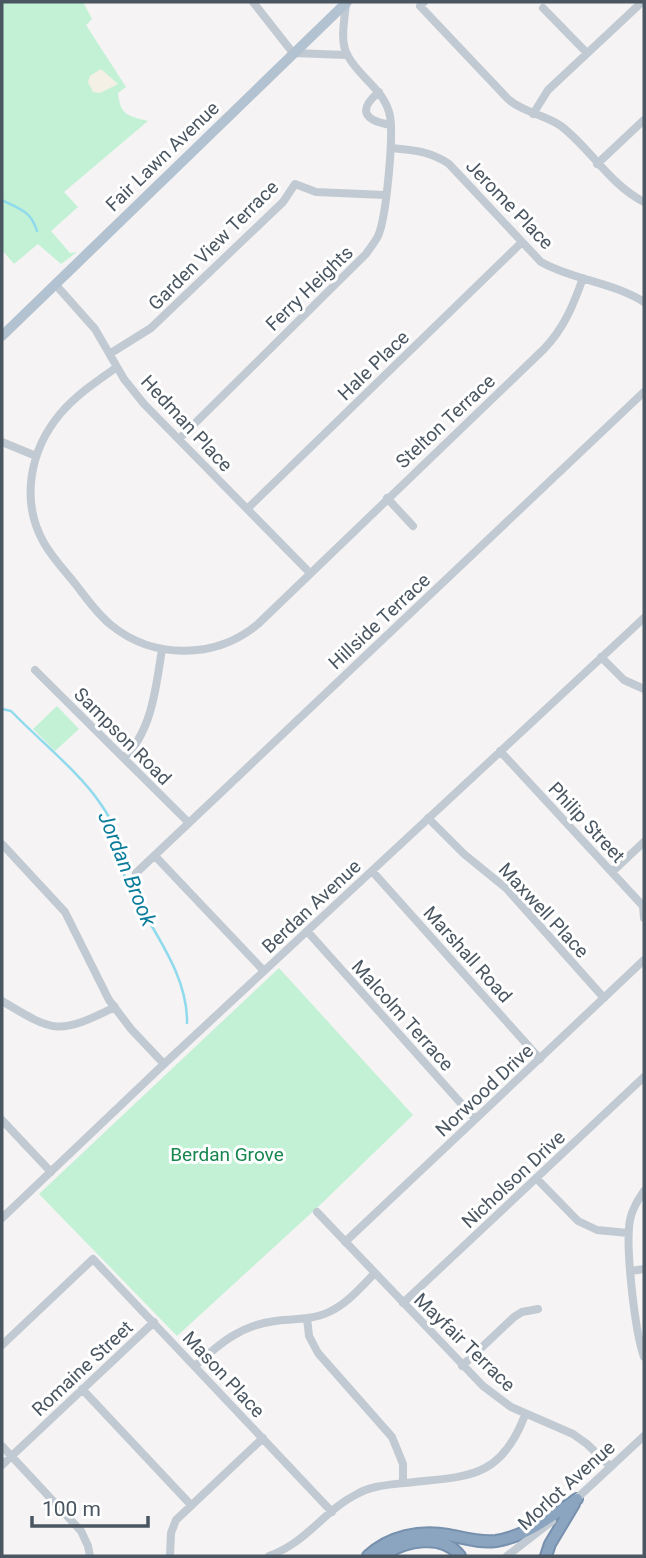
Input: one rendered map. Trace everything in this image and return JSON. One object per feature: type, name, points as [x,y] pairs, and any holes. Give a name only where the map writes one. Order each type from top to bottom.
[{"type":"highway","points":[[368,1556],[392,1540],[415,1534],[435,1533],[484,1542],[502,1539],[531,1528],[577,1499]]},
{"type":"highway","points":[[546,1556],[550,1544],[577,1499]]},
{"type":"highway","points":[[382,1556],[406,1545],[426,1542],[450,1546],[460,1556]]},
{"type":"main road","name":"Fair Lawn Avenue","points":[[2,336],[347,2]]},
{"type":"street","points":[[253,2],[293,53],[347,55],[344,23],[347,2]]},
{"type":"street","points":[[533,114],[548,90],[642,2]]},
{"type":"street","points":[[422,4],[508,99],[516,106],[549,119],[563,128],[618,185],[644,202]]},
{"type":"street","points":[[543,8],[587,53]]},
{"type":"street","name":"Ferry Heights","points":[[178,439],[366,254],[379,234],[391,148],[390,112],[379,92],[347,55]]},
{"type":"street","points":[[379,92],[368,100],[365,107],[367,115],[377,123],[391,125]]},
{"type":"street","points":[[597,164],[644,120]]},
{"type":"street","name":"Jerome Place","points":[[391,148],[426,152],[449,164],[541,262],[557,271],[617,288],[644,303]]},
{"type":"street","name":"Garden View Terrace","points":[[111,353],[151,328],[283,202],[295,184],[316,192],[385,195]]},
{"type":"street","name":"Hale Place","points":[[247,509],[521,243]]},
{"type":"street","name":"Stelton Terrace","points":[[36,456],[31,476],[31,502],[33,516],[45,544],[109,624],[132,639],[177,651],[205,649],[233,640],[258,624],[557,335],[567,319],[583,278]]},
{"type":"street","name":"Hedman Place","points":[[55,284],[95,329],[117,367],[144,404],[309,572]]},
{"type":"street","points":[[2,442],[36,456],[60,414],[82,393],[117,367]]},
{"type":"street","name":"Hillside Terrace","points":[[136,873],[644,392]]},
{"type":"street","points":[[387,498],[413,526]]},
{"type":"street","name":"Berdan Avenue","points":[[2,1218],[644,618]]},
{"type":"street","points":[[124,758],[139,743],[144,731],[156,688],[162,649]]},
{"type":"street","points":[[601,657],[624,680],[644,689]]},
{"type":"street","name":"Sampson Road","points":[[35,670],[189,823]]},
{"type":"street","name":"Philip Street","points":[[500,751],[643,906],[644,918]]},
{"type":"street","name":"Maxwell Place","points":[[428,818],[464,854],[500,882],[604,998]]},
{"type":"street","points":[[612,872],[644,842]]},
{"type":"street","points":[[2,844],[8,857],[65,912],[75,927],[101,986],[131,1029],[164,1064]]},
{"type":"street","points":[[155,856],[264,971]]},
{"type":"street","name":"Marshall Road","points":[[372,870],[540,1059]]},
{"type":"street","name":"Malcolm Terrace","points":[[307,931],[475,1119]]},
{"type":"street","name":"Norwood Drive","points":[[345,1242],[644,960]]},
{"type":"street","points":[[2,1001],[38,1023],[58,1028],[78,1025],[115,1007]]},
{"type":"street","name":"Nicholson Drive","points":[[403,1303],[644,1077]]},
{"type":"street","points":[[2,1120],[51,1172]]},
{"type":"street","points":[[536,1178],[578,1221],[597,1230],[628,1233]]},
{"type":"street","points":[[644,1191],[634,1208],[628,1233],[639,1337],[644,1357]]},
{"type":"street","name":"Mayfair Terrace","points":[[317,1212],[462,1366],[496,1398],[525,1415],[573,1434],[611,1467]]},
{"type":"street","name":"Mason Place","points":[[2,1345],[93,1259],[332,1513]]},
{"type":"street","points":[[631,1271],[644,1269]]},
{"type":"street","points":[[195,1366],[224,1340],[245,1329],[271,1322],[318,1316],[338,1307],[375,1273]]},
{"type":"street","points":[[462,1366],[514,1317],[522,1312],[538,1309]]},
{"type":"street","points":[[307,1318],[309,1336],[318,1353],[392,1437],[403,1464],[403,1483]]},
{"type":"street","name":"Romaine Street","points":[[2,1465],[154,1322]]},
{"type":"street","points":[[82,1389],[191,1505]]},
{"type":"street","points":[[269,1556],[294,1545],[359,1492],[380,1485],[461,1477],[486,1468],[510,1446],[525,1415]]},
{"type":"street","name":"Morlot Avenue","points":[[507,1556],[577,1499],[644,1436]]},
{"type":"street","points":[[170,1556],[173,1526],[191,1505],[263,1438]]},
{"type":"street","points":[[2,1446],[82,1531],[89,1556]]},
{"type":"green space","points":[[2,2],[83,2],[92,19],[86,25],[126,87],[118,93],[123,110],[130,116],[148,121],[64,192],[78,207],[51,231],[70,253],[77,252],[61,264],[38,244],[14,264],[2,250]]},
{"type":"green space","points":[[57,706],[79,729],[55,751],[33,729]]},
{"type":"green space","name":"Berdan Grove","points":[[279,968],[413,1115],[320,1205],[177,1336],[39,1194]]},
{"type":"sand","points":[[101,69],[118,84],[100,93],[93,92],[88,82],[90,76]]},
{"type":"waterway","points":[[2,200],[28,215],[37,231]]},
{"type":"waterway","name":"Jordan Brook","points":[[2,709],[11,711],[69,767],[91,791],[106,813],[113,828],[123,872],[163,945],[180,983],[187,1023]]}]
